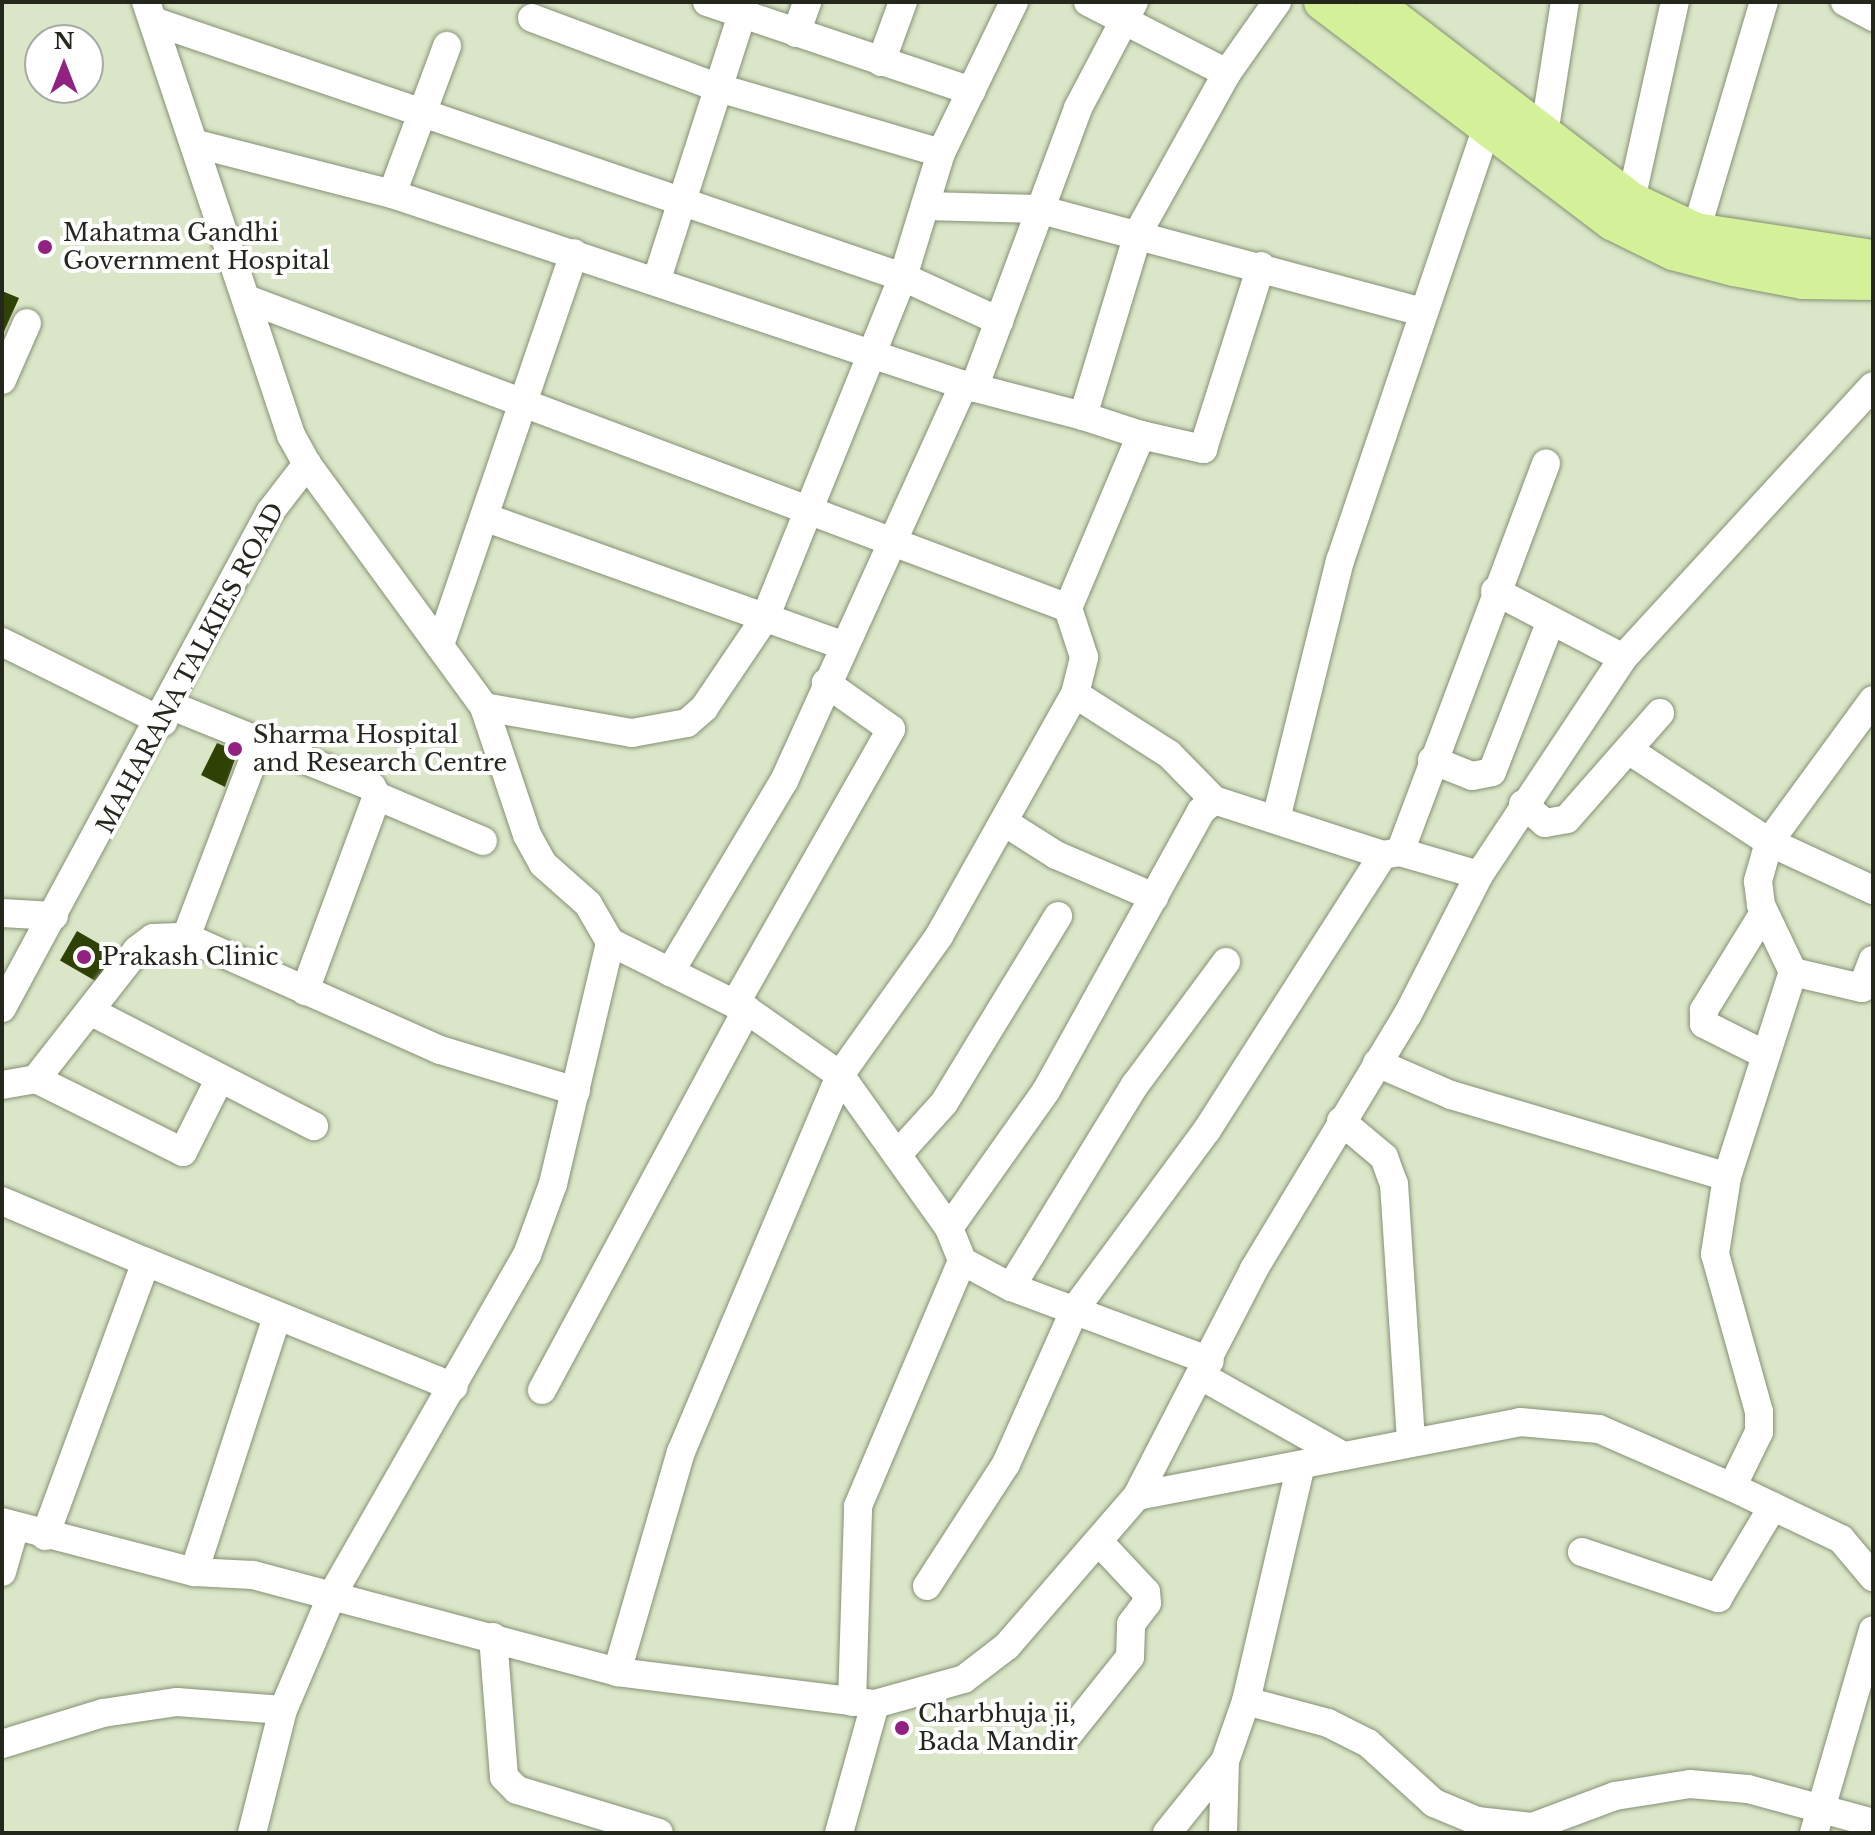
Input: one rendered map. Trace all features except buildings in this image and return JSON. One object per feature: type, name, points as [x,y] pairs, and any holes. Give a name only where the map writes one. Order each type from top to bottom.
[{"type":"main road","points":[[1322,2],[1403,58],[1485,131],[1612,222],[1673,252],[1802,281],[1873,282]]},
{"type":"main road","points":[[1373,2],[1631,200],[1696,231],[1873,258]]},
{"type":"street","points":[[709,2],[971,91]]},
{"type":"street","points":[[796,33],[807,2]]},
{"type":"street","points":[[881,62],[903,2]]},
{"type":"street","points":[[484,707],[632,733],[687,723],[765,618],[812,507],[869,354],[903,277],[941,153],[1014,2]]},
{"type":"street","points":[[1088,2],[1128,11],[1227,73]]},
{"type":"street","points":[[1083,416],[1139,231],[1227,73],[1277,2]]},
{"type":"street","points":[[1544,134],[1565,2]]},
{"type":"street","points":[[1631,200],[1675,2]]},
{"type":"street","points":[[1696,231],[1764,2]]},
{"type":"street","points":[[150,11],[426,112],[903,277],[999,321]]},
{"type":"street","points":[[150,11],[197,144],[291,435],[307,464],[484,707],[527,835],[543,864],[588,904],[610,942],[741,1007],[840,1075],[949,1228],[962,1261],[1011,1287],[1075,1309],[1206,1369],[1343,1456]]},
{"type":"street","points":[[670,972],[784,781],[842,645],[999,321],[1038,209],[1128,11]]},
{"type":"street","points":[[657,279],[686,201],[742,14]]},
{"type":"street","points":[[532,18],[719,88],[941,153]]},
{"type":"street","points":[[392,194],[426,112],[447,46]]},
{"type":"street","points":[[1276,819],[1340,561],[1420,311],[1498,96]]},
{"type":"street","points":[[197,144],[392,194],[657,279],[969,386],[1141,435],[1203,449],[1261,266]]},
{"type":"street","points":[[925,206],[1038,209],[1139,231],[1420,311]]},
{"type":"street","points":[[440,645],[487,518],[574,253]]},
{"type":"street","points":[[247,299],[522,405],[895,538],[1068,608]]},
{"type":"street","points":[[2,380],[27,323]]},
{"type":"street","points":[[2,1572],[8,1524],[194,1572],[253,1575],[617,1672],[863,1703],[964,1679],[1007,1646],[1100,1543],[1137,1496],[1479,875],[1523,804],[1623,658],[1867,402]]},
{"type":"street","points":[[617,1672],[681,1452],[840,1075],[939,936],[1075,694],[1084,657],[1068,608],[1141,435]]},
{"type":"street","name":"MAHARANA TALKIES ROAD","points":[[2,1008],[165,713],[270,512],[307,464]]},
{"type":"street","points":[[927,1586],[999,1477],[1075,1309],[1215,1118],[1392,854],[1432,760],[1546,464]]},
{"type":"street","points":[[487,518],[842,645]]},
{"type":"street","points":[[1495,591],[1550,623],[1623,658]]},
{"type":"street","points":[[1432,760],[1472,776],[1492,772],[1550,623]]},
{"type":"street","points":[[2,642],[165,713],[260,742],[372,787],[377,796],[483,841]]},
{"type":"street","points":[[542,1390],[741,1007],[891,729],[826,683]]},
{"type":"street","points":[[1075,694],[1169,754],[1214,800],[1392,854],[1479,875]]},
{"type":"street","points":[[1732,1487],[1759,1432],[1759,1412],[1715,1254],[1727,1177],[1793,972],[1763,914],[1758,881],[1769,842],[1873,700]]},
{"type":"street","points":[[1523,804],[1545,823],[1567,819],[1630,751],[1660,713]]},
{"type":"street","points":[[186,937],[260,742]]},
{"type":"street","points":[[1630,751],[1769,842],[1873,890]]},
{"type":"street","points":[[305,991],[377,796]]},
{"type":"street","points":[[949,1228],[1046,1091],[1154,897],[1214,800]]},
{"type":"street","points":[[1004,822],[1056,855],[1154,897]]},
{"type":"street","points":[[2,913],[54,916]]},
{"type":"street","points":[[1763,914],[1704,1010],[1704,1024],[1766,1055]]},
{"type":"street","points":[[897,1155],[944,1103],[1058,916]]},
{"type":"street","points":[[36,1079],[153,938],[186,937],[440,1050],[576,1091]]},
{"type":"street","points":[[252,1833],[283,1710],[332,1595],[527,1255],[576,1091],[610,942]]},
{"type":"street","points":[[1793,972],[1868,990],[1873,960]]},
{"type":"street","points":[[1011,1287],[1135,1085],[1226,962]]},
{"type":"street","points":[[90,1011],[218,1082],[314,1126]]},
{"type":"street","points":[[1377,1063],[1451,1095],[1727,1177]]},
{"type":"street","points":[[2,1085],[36,1079],[183,1152],[218,1082]]},
{"type":"street","points":[[1341,1121],[1384,1157],[1394,1184],[1411,1440]]},
{"type":"street","points":[[2,1201],[276,1320],[454,1387]]},
{"type":"street","points":[[839,1833],[863,1703],[858,1506],[962,1261]]},
{"type":"street","points":[[45,1536],[146,1262]]},
{"type":"street","points":[[194,1572],[276,1320]]},
{"type":"street","points":[[1137,1496],[1301,1465],[1411,1440],[1559,1422],[1672,1456],[1841,1539],[1873,1577]]},
{"type":"street","points":[[1223,1833],[1225,1761],[1246,1701],[1301,1465]]},
{"type":"street","points":[[1582,1552],[1718,1598],[1773,1506]]},
{"type":"street","points":[[1067,1736],[1130,1657],[1131,1624],[1147,1603],[1146,1592],[1100,1543]]},
{"type":"street","points":[[1818,1820],[1873,1630]]},
{"type":"street","points":[[493,1637],[504,1777],[517,1790],[659,1833]]},
{"type":"street","points":[[1246,1701],[1328,1723],[1368,1743],[1434,1803],[1511,1830],[1532,1827],[1615,1796],[1690,1784],[1818,1820],[1865,1820]]},
{"type":"street","points":[[2,1744],[103,1713],[177,1702],[283,1710]]},
{"type":"street","points":[[1167,1833],[1225,1761]]},
{"type":"place","name":"Mahatma Gandhi Government Hospital","points":[[45,247]]},
{"type":"place","name":"Sharma Hospital and Research Centre","points":[[235,749]]},
{"type":"place","name":"Prakash Clinic","points":[[84,957]]},
{"type":"place","name":"Charbhuja ji, Bada Mandir","points":[[902,1728]]}]
